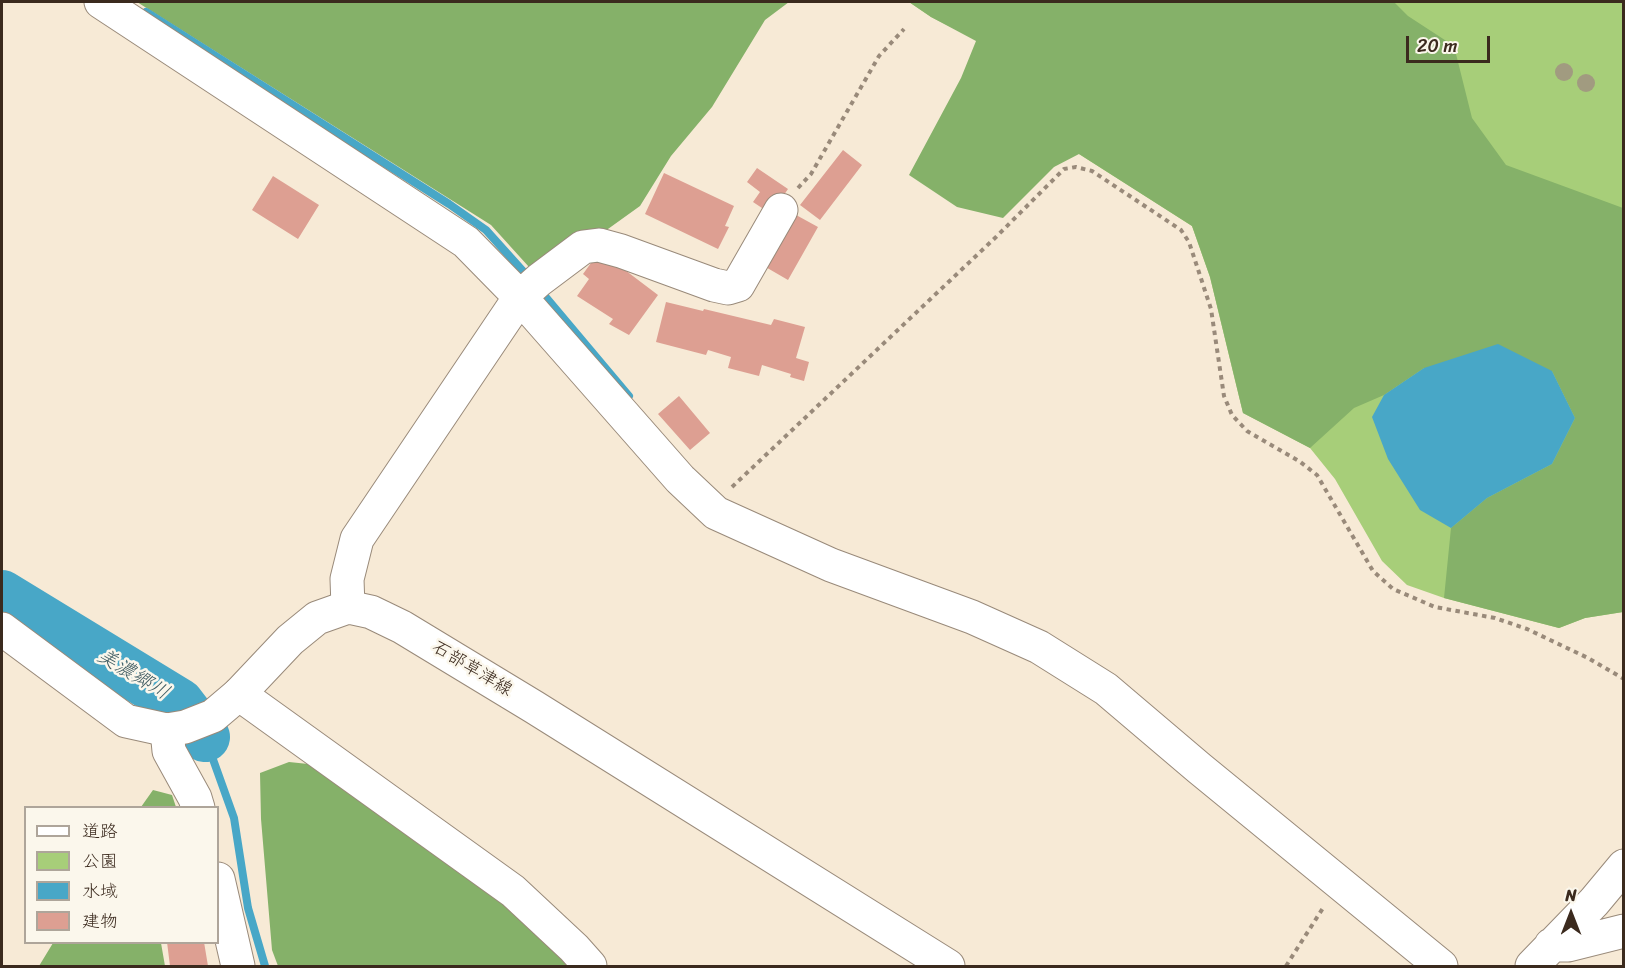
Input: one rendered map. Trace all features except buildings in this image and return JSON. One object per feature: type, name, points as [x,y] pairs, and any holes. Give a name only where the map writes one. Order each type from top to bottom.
[{"type":"street","points":[[101,2],[466,242],[530,288],[680,479],[716,513],[831,565],[972,617],[1039,647],[1106,689],[1198,768],[1442,966]]},
{"type":"street","points":[[2,629],[126,721],[170,729],[213,716],[290,640],[317,618],[348,607],[347,579],[357,539],[530,288],[583,247],[599,245],[714,285],[728,288],[738,285],[781,210]]},
{"type":"street","name":"石部草津線","points":[[348,607],[371,612],[402,627],[948,966]]},
{"type":"street","points":[[229,702],[513,891],[590,966]]},
{"type":"street","points":[[170,729],[169,751],[198,806]]},
{"type":"street","points":[[1541,956],[1594,902],[1623,866]]},
{"type":"street","points":[[219,883],[238,966]]},
{"type":"street","points":[[1541,956],[1568,945],[1623,931]]},
{"type":"path","points":[[781,210],[811,174],[879,56],[904,29]]},
{"type":"path","points":[[725,494],[996,237],[1064,169],[1076,167],[1092,171],[1181,230],[1189,242],[1211,309],[1224,396],[1232,416],[1247,431],[1299,461],[1317,475],[1374,570],[1393,589],[1435,607],[1495,618],[1527,629],[1588,658],[1623,679]]},
{"type":"path","points":[[1286,966],[1340,882]]},
{"type":"green space","points":[[137,2],[789,2],[765,20],[712,107],[671,156],[640,206],[601,234],[529,267],[491,225]]},
{"type":"green space","points":[[909,2],[1623,2],[1623,612],[1585,618],[1559,628],[1444,598],[1407,585],[1382,561],[1335,479],[1310,448],[1243,413],[1210,277],[1192,226],[1079,154],[977,40],[931,17]]},
{"type":"green space","points":[[909,2],[1394,2],[1408,16],[1454,46],[1472,118],[1506,165],[1623,208],[1623,612],[1585,618],[1559,628],[1444,598],[1451,528],[1487,498],[1552,464],[1575,418],[1552,371],[1424,368],[1384,395],[1354,408],[1310,448],[1243,413],[1210,277],[1192,226],[1079,154],[1054,167],[1003,218],[957,207],[909,175],[961,78],[976,41],[931,17]]},
{"type":"green space","points":[[289,762],[318,765],[506,900],[572,966],[278,966],[272,950],[261,819],[260,773]]},
{"type":"green space","points":[[153,790],[172,795],[176,806],[142,806]]},
{"type":"green space","points":[[52,944],[161,944],[165,966],[39,966]]},
{"type":"water","points":[[1498,344],[1552,371],[1575,418],[1552,464],[1487,498],[1451,528],[1420,510],[1388,459],[1372,417],[1384,395],[1424,368]]},
{"type":"waterway","points":[[146,12],[449,204],[486,230],[530,279]]},
{"type":"waterway","points":[[539,289],[629,396]]},
{"type":"waterway","name":"美濃郷川","points":[[2,595],[179,703],[205,737]]},
{"type":"waterway","name":"美濃郷川","points":[[205,737],[234,818],[248,908],[265,966]]}]
